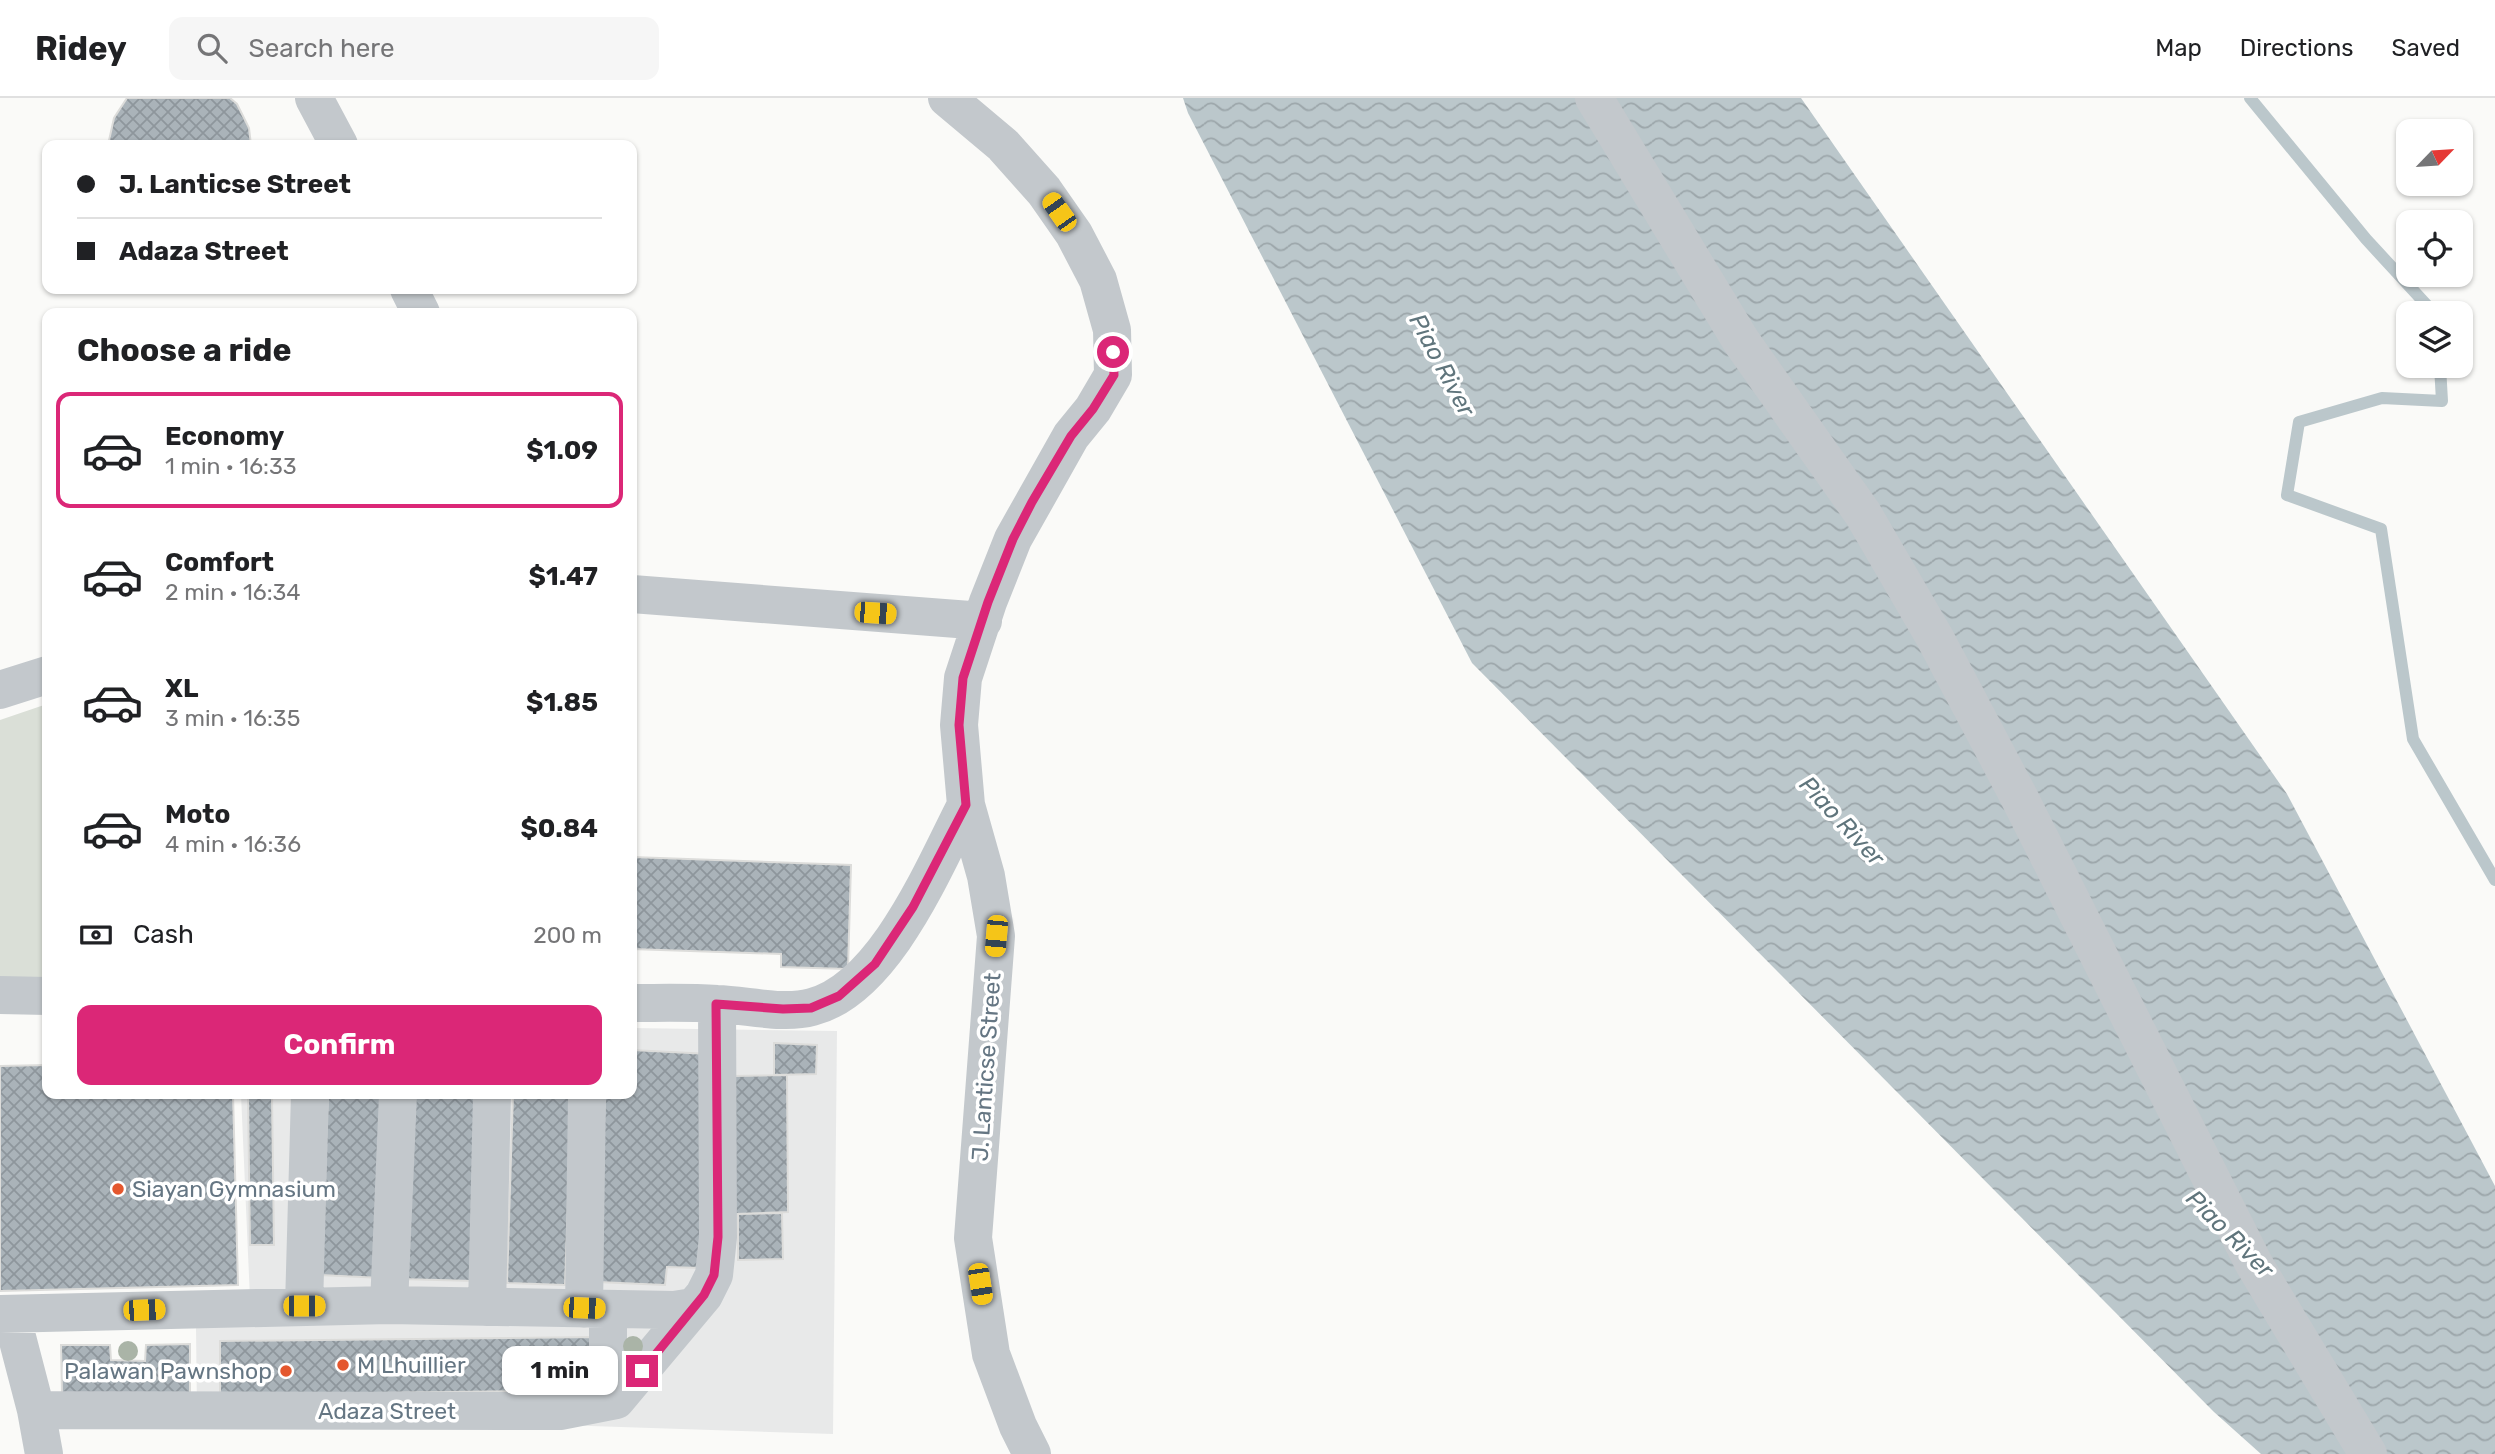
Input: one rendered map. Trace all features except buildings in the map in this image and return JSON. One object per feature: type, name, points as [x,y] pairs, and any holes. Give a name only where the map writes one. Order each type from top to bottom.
[{"type":"street","points":[[314,98],[336,140]]},
{"type":"street","name":"J. Lanticse Street","points":[[947,98],[1003,145],[1044,191],[1074,234],[1098,280],[1112,330],[1114,375],[1093,409],[1071,436],[1013,539],[963,678],[959,725],[966,805],[986,876],[996,936],[973,1238],[991,1354],[1032,1454]]},
{"type":"street","points":[[1594,98],[1741,341],[1863,514],[1928,627],[2003,765],[2254,1264],[2368,1454]]},
{"type":"street","points":[[637,594],[983,621]]},
{"type":"street","points":[[0,690],[42,677]]},
{"type":"street","points":[[637,1003],[716,1004],[783,1009],[811,1008],[839,996],[875,964],[913,907],[966,805]]},
{"type":"street","points":[[0,995],[42,996]]},
{"type":"street","name":"Adaza Street","points":[[36,1410],[561,1411],[617,1400],[704,1295],[714,1275],[718,1237],[716,1004]]},
{"type":"street","points":[[304,1306],[310,1099]]},
{"type":"street","points":[[389,1305],[398,1099]]},
{"type":"street","points":[[487,1307],[492,1099]]},
{"type":"street","points":[[587,1099],[596,1309],[608,1401]]},
{"type":"street","points":[[44,1454],[36,1410],[5,1314],[389,1305],[674,1310],[693,1307]]},
{"type":"shaded area","points":[[42,706],[42,985],[0,985],[0,720]]},
{"type":"shaded area","points":[[637,1028],[837,1031],[833,1434],[197,1413],[196,1328],[250,1299],[241,1099],[637,1099]]},
{"type":"water","name":"Piao River","points":[[1183,98],[1801,98],[2287,794],[2495,1186],[2495,1454],[2261,1454],[2214,1412],[1472,663],[1188,113]]},
{"type":"waterway","points":[[2250,98],[2366,239],[2423,301]]},
{"type":"waterway","points":[[2441,378],[2442,401],[2382,398],[2299,422],[2287,495],[2381,529],[2413,739],[2495,880]]},
{"type":"place","name":"Siayan Gymnasium","points":[[118,1189]]},
{"type":"place","name":"M Lhuillier","points":[[343,1365]]},
{"type":"place","name":"Palawan Pawnshop","points":[[286,1371]]},
{"type":"route","points":[[642,1371],[704,1295],[714,1275],[718,1237],[716,1004],[783,1009],[811,1008],[839,996],[875,964],[913,907],[966,805],[959,725],[963,678],[988,602],[1013,539],[1032,502],[1071,436],[1093,409],[1114,375],[1113,352]]}]
